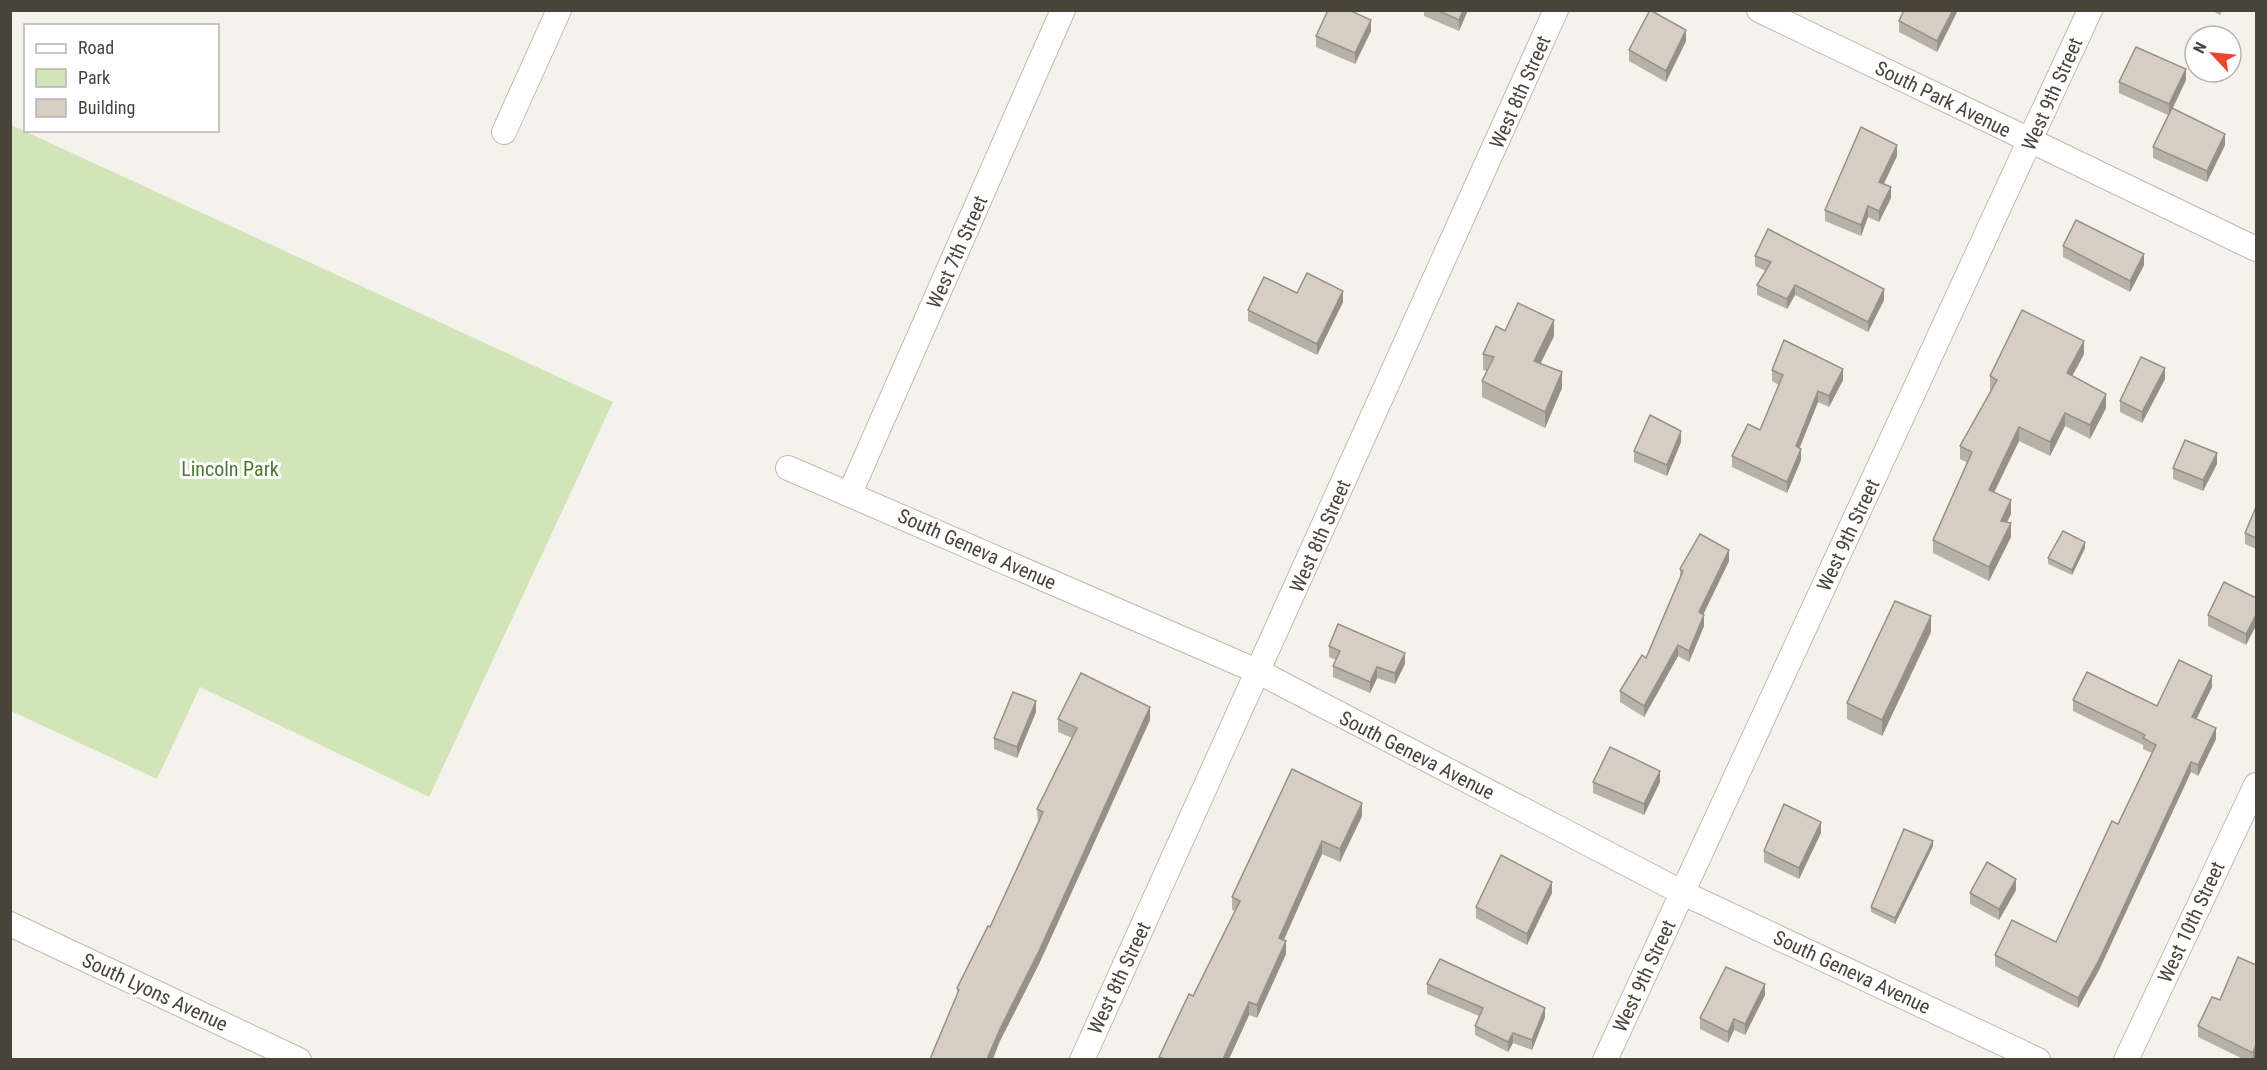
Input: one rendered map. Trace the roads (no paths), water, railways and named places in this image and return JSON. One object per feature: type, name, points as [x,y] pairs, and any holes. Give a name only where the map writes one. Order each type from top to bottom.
[{"type":"street","points":[[504,132],[560,10]]},
{"type":"street","name":"West 7th Street","points":[[850,493],[1063,10]]},
{"type":"street","name":"West 8th Street","points":[[1082,1059],[1259,672],[1556,10]]},
{"type":"street","name":"South Park Avenue","points":[[1759,10],[2256,249]]},
{"type":"street","name":"West 9th Street","points":[[1605,1059],[2090,10]]},
{"type":"street","name":"South Geneva Avenue","points":[[788,468],[1259,672],[1683,892],[2038,1059]]},
{"type":"street","name":"West 10th Street","points":[[2126,1059],[2256,785]]},
{"type":"street","name":"South Lyons Avenue","points":[[10,924],[299,1059]]},
{"type":"park label","name":"Lincoln Park","points":[[230,469]]}]
